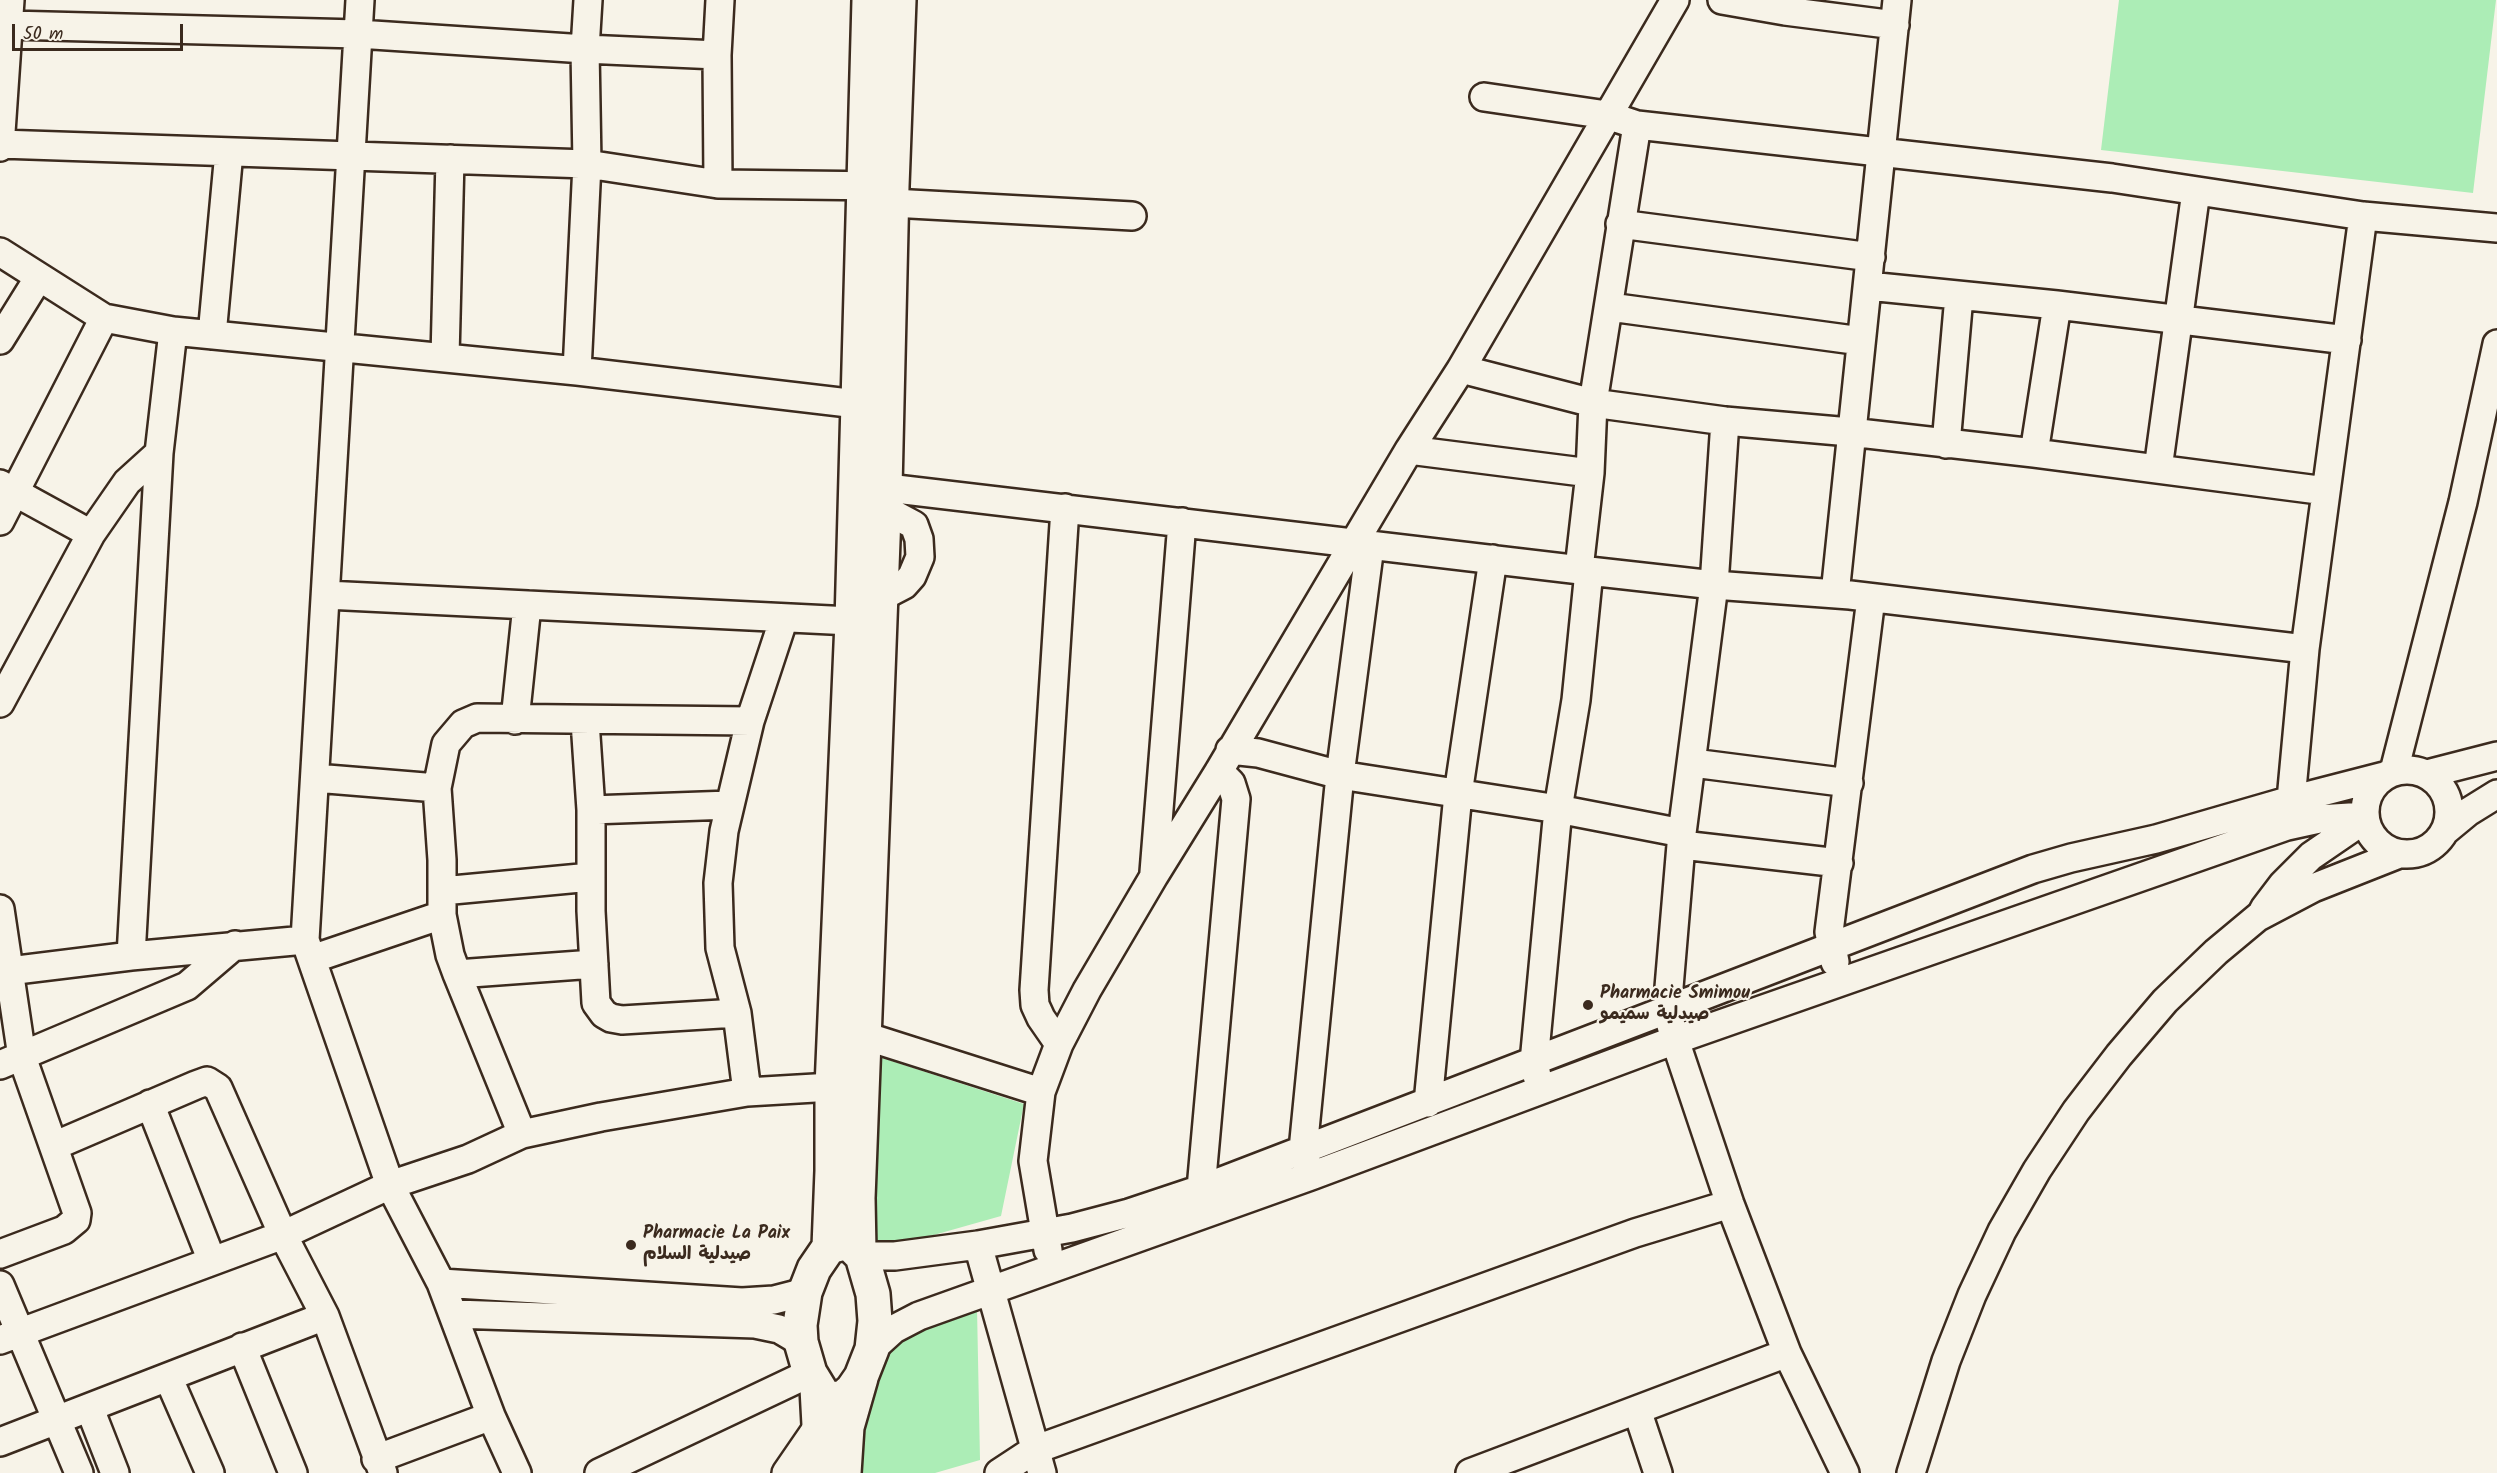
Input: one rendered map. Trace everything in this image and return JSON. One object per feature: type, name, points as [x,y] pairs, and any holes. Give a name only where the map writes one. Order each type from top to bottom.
[{"type":"highway","points":[[850,1251],[858,1198],[865,1036],[870,614],[882,192],[869,0]]},
{"type":"highway","points":[[874,495],[857,404],[882,192],[899,0]]},
{"type":"highway","points":[[844,1473],[847,1427],[866,1363],[875,1308],[871,1281],[850,1251],[832,1171],[832,1087],[870,614]]},
{"type":"highway","points":[[817,1473],[819,1425],[813,1381],[801,1342],[800,1325],[805,1292],[814,1269],[850,1251]]},
{"type":"highway","points":[[813,1381],[824,1396],[834,1399],[844,1397],[852,1390],[866,1363]]},
{"type":"street","points":[[360,0],[353,156],[315,778],[308,949],[390,1185],[441,1283],[491,1416],[517,1473]]},
{"type":"street","points":[[577,371],[587,164],[585,50],[588,0]]},
{"type":"street","points":[[718,184],[717,55],[720,0]]},
{"type":"street","points":[[1053,1270],[1043,1233],[1033,1161],[1041,1092],[1059,1044],[1087,990],[1224,760],[1361,545],[1409,450],[1461,369],[1675,0]]},
{"type":"street","points":[[1722,0],[1785,11],[1896,12],[1868,286],[1850,432],[1835,594]]},
{"type":"street","points":[[717,55],[585,50],[9,12],[0,145],[587,164],[718,184],[882,192],[1132,216]]},
{"type":"street","points":[[1484,97],[1607,115],[1637,125],[2112,178],[2363,216],[2497,228]]},
{"type":"street","points":[[1541,1091],[1533,1062],[1558,809],[1576,700],[1593,403],[1637,125]]},
{"type":"street","points":[[212,335],[229,152]]},
{"type":"street","points":[[445,357],[450,159]]},
{"type":"street","points":[[2158,469],[2196,191]]},
{"type":"street","points":[[2291,800],[2305,649],[2363,216]]},
{"type":"street","points":[[1620,224],[1871,256]]},
{"type":"street","points":[[0,252],[104,318],[173,331],[577,371],[857,404]]},
{"type":"street","points":[[0,340],[39,277]]},
{"type":"street","points":[[1868,286],[2057,305],[2347,340]]},
{"type":"street","points":[[1946,444],[1959,296]]},
{"type":"street","points":[[2034,453],[2057,305]]},
{"type":"street","points":[[1610,307],[1861,341]]},
{"type":"street","points":[[0,521],[8,488],[104,318]]},
{"type":"street","points":[[131,956],[159,453],[173,331]]},
{"type":"street","points":[[2497,345],[2463,502],[2389,773],[2369,793],[2365,818],[2373,838],[2381,846],[2399,854],[2409,855],[2430,848],[2445,831],[2468,812],[2497,794]]},
{"type":"street","points":[[1461,369],[1593,403],[1725,421],[1850,432],[2034,453],[2326,491]]},
{"type":"street","points":[[1725,421],[1714,585],[1682,839],[1667,1011],[1730,1204],[1787,1353],[1845,1473]]},
{"type":"street","points":[[1409,450],[1590,473]]},
{"type":"street","points":[[0,703],[91,534],[127,483],[159,453]]},
{"type":"street","points":[[8,488],[91,534]]},
{"type":"street","points":[[874,495],[1065,508],[1361,545],[1714,585],[1835,594],[2305,649]]},
{"type":"street","points":[[1059,1044],[1041,1018],[1035,1005],[1034,990],[1065,508]]},
{"type":"street","points":[[1154,876],[1182,522]]},
{"type":"street","points":[[1311,1176],[1303,1150],[1361,545]]},
{"type":"street","points":[[1428,1103],[1458,794],[1493,559]]},
{"type":"street","points":[[326,595],[784,618],[870,614]]},
{"type":"street","points":[[1840,981],[1829,932],[1870,598]]},
{"type":"street","points":[[514,720],[527,605]]},
{"type":"street","points":[[747,1092],[737,1013],[720,948],[718,883],[730,805],[750,721],[784,618]]},
{"type":"street","points":[[522,1134],[450,955],[442,903],[437,788],[446,744],[464,724],[477,718],[585,721],[750,721]]},
{"type":"street","points":[[585,721],[591,810],[596,1004],[604,1014],[622,1020],[737,1013]]},
{"type":"street","points":[[1224,760],[1258,753],[1340,776],[1558,809],[1682,839],[1839,863]]},
{"type":"street","points":[[850,1251],[895,1256],[978,1245],[1101,1222],[1201,1189],[2033,869],[2156,839],[2405,769],[2427,774],[2497,756]]},
{"type":"street","points":[[1201,1189],[1236,799],[1224,760]]},
{"type":"street","points":[[1693,763],[1849,783]]},
{"type":"street","points":[[2427,774],[2443,789],[2448,799],[2449,821],[2445,831]]},
{"type":"street","points":[[315,778],[437,788]]},
{"type":"street","points":[[591,810],[730,805]]},
{"type":"street","points":[[866,1363],[882,1338],[906,1322],[1311,1176],[1675,1040],[2287,826],[2323,831],[2365,818]]},
{"type":"street","points":[[2258,917],[2323,831]]},
{"type":"street","points":[[1911,1473],[1946,1361],[1972,1295],[2002,1231],[2037,1170],[2083,1101],[2119,1054],[2165,1001],[2216,952],[2258,917],[2313,888],[2399,854]]},
{"type":"street","points":[[5,972],[236,945],[308,949],[442,903],[591,877]]},
{"type":"street","points":[[0,909],[11,1061],[54,1146],[77,1213],[76,1221],[64,1230],[0,1254]]},
{"type":"street","points":[[11,1061],[187,987],[236,945]]},
{"type":"street","points":[[457,974],[594,964]]},
{"type":"street","points":[[865,1036],[1041,1092]]},
{"type":"street","points":[[54,1146],[207,1081],[218,1088],[283,1235],[325,1316],[380,1466],[491,1416]]},
{"type":"street","points":[[9,1336],[283,1235],[390,1185],[468,1159],[522,1134],[567,1123],[747,1092],[832,1087]]},
{"type":"street","points":[[150,1104],[212,1261]]},
{"type":"street","points":[[999,1473],[1038,1462],[1624,1237],[1730,1204]]},
{"type":"street","points":[[978,1245],[1038,1462]]},
{"type":"street","points":[[441,1283],[742,1302],[774,1300],[805,1292]]},
{"type":"street","points":[[0,1286],[9,1336],[56,1420],[79,1473]]},
{"type":"street","points":[[454,1314],[755,1324],[779,1329],[801,1342]]},
{"type":"street","points":[[0,1442],[325,1316]]},
{"type":"street","points":[[242,1347],[293,1473]]},
{"type":"street","points":[[1470,1473],[1501,1468],[1637,1410],[1787,1353]]},
{"type":"street","points":[[168,1377],[210,1473]]},
{"type":"street","points":[[599,1473],[813,1381]]},
{"type":"street","points":[[90,1408],[115,1473]]},
{"type":"street","points":[[1637,1410],[1658,1473]]},
{"type":"street","points":[[786,1473],[819,1425]]},
{"type":"green space","points":[[2119,0],[2496,0],[2473,193],[2101,150]]},
{"type":"green space","points":[[864,1052],[1024,1104],[1001,1216],[856,1257]]},
{"type":"green space","points":[[977,1308],[980,1460],[935,1473],[854,1473],[853,1353]]},
{"type":"place","name":"Pharmacie Smimou صيدلية سميمو","points":[[1588,1005]]},
{"type":"place","name":"Pharmacie La Paix صيدلية السلام","points":[[631,1245]]}]
